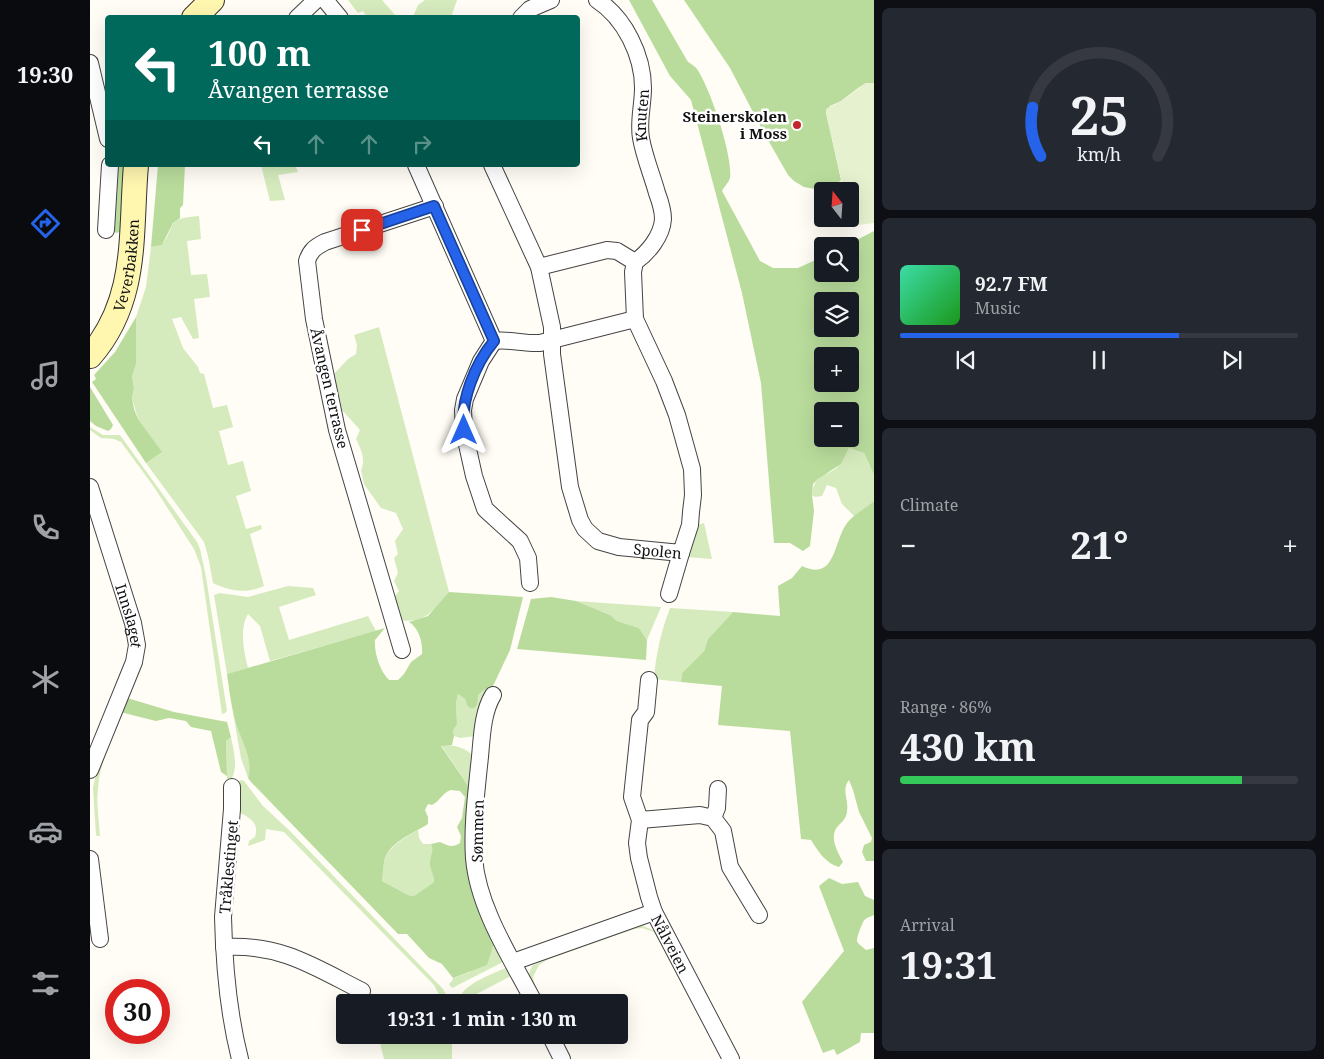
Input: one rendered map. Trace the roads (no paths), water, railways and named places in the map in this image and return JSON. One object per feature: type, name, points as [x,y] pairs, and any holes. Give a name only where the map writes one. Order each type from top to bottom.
[{"type":"street","points":[[197,15],[212,0]]},
{"type":"street","points":[[300,15],[316,0]]},
{"type":"street","points":[[325,0],[338,15]]},
{"type":"street","points":[[524,15],[530,9],[551,0]]},
{"type":"street","name":"Knuten","points":[[597,0],[623,26],[642,70],[641,138],[663,213],[661,228],[653,245],[645,255],[635,262]]},
{"type":"street","points":[[90,63],[105,126]]},
{"type":"street","points":[[106,230],[110,167]]},
{"type":"street","name":"Veverbakken","points":[[90,356],[111,326],[122,300],[130,258],[136,167]]},
{"type":"street","points":[[421,167],[434,206],[494,341]]},
{"type":"street","points":[[493,167],[539,267],[552,327],[552,340]]},
{"type":"street","name":"Åvangen terrasse","points":[[402,650],[337,430],[314,319],[307,261],[309,254],[325,242],[434,206]]},
{"type":"street","points":[[494,341],[507,340],[540,344],[635,319],[633,272],[635,262],[616,251],[607,250],[539,267]]},
{"type":"street","name":"Spolen","points":[[552,340],[552,354],[570,487],[578,514],[585,529],[598,541],[620,547],[681,554],[691,519],[693,495],[692,468],[688,450],[670,398],[635,319]]},
{"type":"street","points":[[494,341],[481,361],[465,399],[463,410],[464,430],[474,476],[484,509],[514,535],[522,546],[528,558],[530,583]]},
{"type":"street","name":"Innslaget","points":[[90,487],[126,597],[137,645],[134,662],[90,770]]},
{"type":"street","points":[[669,594],[681,554]]},
{"type":"street","name":"Nålveien","points":[[649,680],[646,712],[640,720],[632,797],[640,820],[637,843],[638,858],[654,912],[731,1059]]},
{"type":"street","name":"Sømmen","points":[[492,695],[486,711],[481,745],[474,821],[474,858],[491,919],[530,994]]},
{"type":"street","name":"Tråklestinget","points":[[232,787],[232,809],[223,917],[224,946],[237,1058]]},
{"type":"street","points":[[713,818],[717,808],[718,789]]},
{"type":"street","points":[[640,820],[700,815],[713,818],[723,831],[730,868],[759,915]]},
{"type":"street","points":[[90,859],[100,939]]},
{"type":"street","points":[[513,962],[654,912]]},
{"type":"street","points":[[224,946],[257,946],[285,953],[362,991]]},
{"type":"street","points":[[554,1044],[562,1059]]},
{"type":"place","name":"Steinerskolen i Moss","points":[[797,125]]}]
